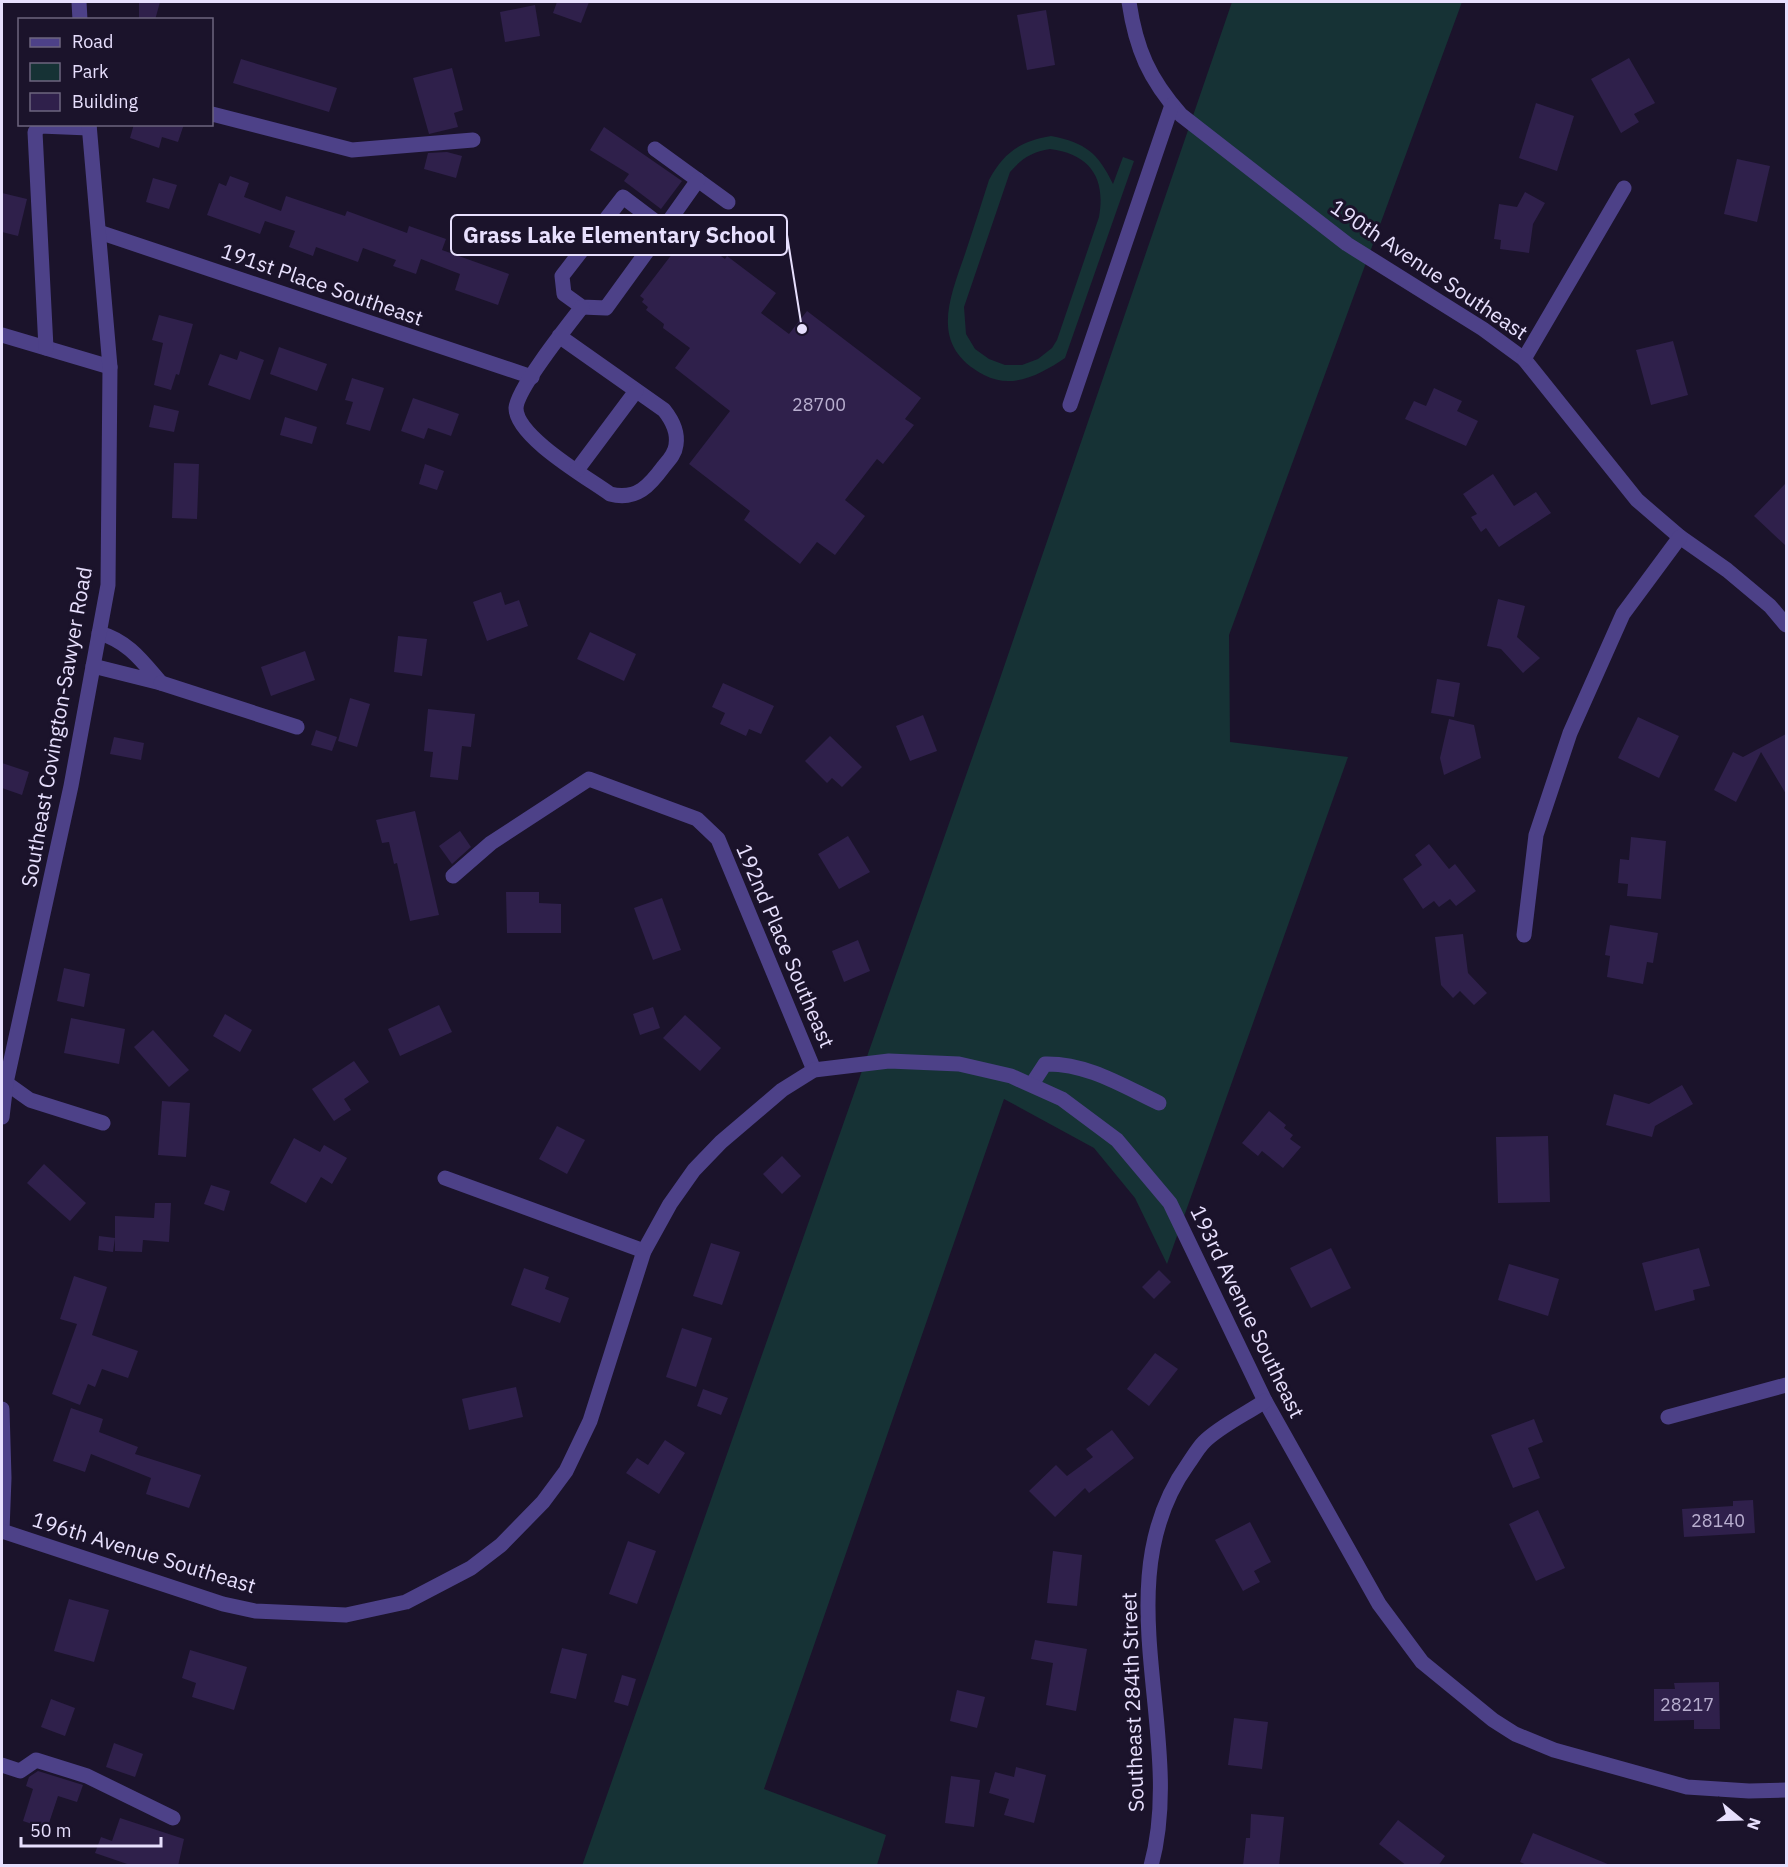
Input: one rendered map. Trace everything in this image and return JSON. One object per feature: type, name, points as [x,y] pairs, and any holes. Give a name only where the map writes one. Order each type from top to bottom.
[{"type":"street","points":[[80,2],[80,18]]},
{"type":"street","name":"190th Avenue Southeast","points":[[1129,2],[1133,26],[1145,67],[1159,90],[1181,115],[1347,244],[1483,329],[1524,359],[1637,500],[1680,537],[1727,570],[1770,606],[1786,626]]},
{"type":"street","points":[[1070,405],[1172,105]]},
{"type":"street","points":[[213,114],[352,150],[473,140]]},
{"type":"street","points":[[45,348],[35,132],[40,126],[89,126]]},
{"type":"street","name":"Southeast Covington-Sawyer Road","points":[[2,1117],[4,1081],[72,786],[108,585],[110,367],[89,126]]},
{"type":"street","points":[[655,149],[728,202]]},
{"type":"street","points":[[664,228],[623,197],[562,276],[564,294],[582,307],[606,308],[664,228],[698,180]]},
{"type":"street","points":[[1524,359],[1624,188]]},
{"type":"street","name":"191st Place Southeast","points":[[99,232],[532,377]]},
{"type":"street","points":[[559,336],[664,410],[670,418],[676,438],[672,456],[652,482],[633,495],[620,497],[610,494],[538,442],[526,431],[518,419],[518,399],[559,336],[582,307]]},
{"type":"street","points":[[2,334],[110,367]]},
{"type":"street","points":[[577,470],[636,391]]},
{"type":"street","points":[[1524,935],[1536,835],[1570,733],[1623,614],[1680,537]]},
{"type":"street","points":[[99,633],[116,638],[132,650],[161,683]]},
{"type":"street","points":[[93,666],[161,683],[297,727]]},
{"type":"street","name":"192nd Place Southeast","points":[[453,876],[491,843],[589,779],[697,819],[718,839],[814,1070]]},
{"type":"street","name":"193rd Avenue Southeast","points":[[644,1251],[670,1204],[694,1170],[757,1110],[814,1070],[889,1061],[923,1062],[959,1065],[1032,1083],[1062,1099],[1117,1140],[1170,1203],[1265,1401],[1379,1604],[1422,1662],[1492,1720],[1515,1734],[1554,1750],[1687,1787],[1749,1791],[1786,1790]]},
{"type":"street","points":[[1032,1083],[1045,1064],[1057,1063],[1090,1070],[1159,1103]]},
{"type":"street","points":[[4,1081],[30,1100],[103,1123]]},
{"type":"street","points":[[445,1178],[644,1251]]},
{"type":"street","name":"196th Avenue Southeast","points":[[2,1531],[223,1604],[255,1611],[346,1615],[406,1602],[471,1568],[501,1545],[543,1502],[566,1471],[590,1421],[644,1251]]},
{"type":"street","points":[[1668,1417],[1786,1384]]},
{"type":"street","name":"Southeast 284th Street","points":[[1150,1866],[1159,1837],[1161,1765],[1150,1675],[1147,1601],[1157,1524],[1177,1480],[1204,1442],[1265,1401]]},
{"type":"street","points":[[2,1409],[4,1478],[2,1531]]},
{"type":"street","points":[[2,1766],[20,1771],[36,1760],[87,1776],[172,1818]]},
{"type":"green space","points":[[1232,2],[1462,2],[1229,635],[1230,742],[1348,757],[1167,1264],[1135,1198],[1094,1148],[1004,1099],[764,1789],[886,1835],[877,1865],[582,1866],[995,693]]},
{"type":"green space","points":[[1051,136],[1063,139],[1090,151],[1102,164],[1113,184],[1123,157],[1134,161],[1065,358],[1046,370],[1026,378],[1006,381],[984,375],[967,363],[956,350],[950,336],[949,305],[989,180],[1001,162],[1014,149]],"holes":[[[1050,149],[1076,156],[1092,170],[1100,191],[1099,217],[1057,340],[1052,348],[1038,359],[1022,365],[1005,365],[989,359],[975,349],[966,334],[964,307],[1010,172],[1023,159],[1038,152]]]},
{"type":"building","points":[[139,2],[160,2],[156,18],[139,18]]},
{"type":"building","points":[[557,2],[589,2],[581,23],[553,13]]},
{"type":"building","points":[[535,5],[540,36],[505,42],[500,12]]},
{"type":"building","points":[[1046,10],[1055,65],[1027,70],[1017,15]]},
{"type":"building","points":[[1629,58],[1655,103],[1634,114],[1639,122],[1621,133],[1591,79]]},
{"type":"building","points":[[241,59],[337,88],[329,112],[233,83]]},
{"type":"building","points":[[452,68],[463,110],[454,113],[458,127],[429,134],[413,78]]},
{"type":"building","points":[[1536,103],[1574,116],[1557,171],[1519,158]]},
{"type":"building","points":[[133,126],[183,126],[178,142],[162,137],[159,148],[130,138]]},
{"type":"building","points":[[604,127],[682,181],[661,209],[624,181],[629,174],[590,150]]},
{"type":"building","points":[[447,152],[462,156],[456,178],[424,169],[428,153]]},
{"type":"building","points":[[1737,159],[1770,166],[1757,222],[1724,214]]},
{"type":"building","points":[[230,176],[249,183],[244,197],[281,211],[286,196],[345,216],[347,211],[407,233],[409,226],[446,239],[442,250],[509,274],[498,305],[455,290],[460,274],[421,259],[416,274],[393,266],[396,260],[363,248],[358,262],[316,247],[313,256],[289,247],[295,231],[265,221],[260,234],[207,215],[219,183],[226,186]]},
{"type":"building","points":[[153,178],[177,185],[169,209],[146,202]]},
{"type":"building","points":[[1525,192],[1545,203],[1533,224],[1529,253],[1500,249],[1501,240],[1494,239],[1499,204],[1517,207]]},
{"type":"building","points":[[2,193],[27,199],[18,236],[2,232]]},
{"type":"building","points":[[695,237],[725,259],[727,256],[776,293],[761,313],[789,334],[807,311],[921,398],[905,419],[914,425],[883,464],[877,459],[845,500],[865,516],[835,555],[817,542],[800,564],[744,520],[750,511],[689,464],[730,411],[675,368],[690,348],[663,328],[664,324],[646,310],[648,307],[642,302],[644,299],[640,296],[682,241],[688,246]]},
{"type":"building","points":[[159,315],[193,324],[179,375],[176,374],[171,390],[154,385],[163,343],[152,340]]},
{"type":"building","points":[[1673,341],[1688,395],[1651,405],[1636,350]]},
{"type":"building","points":[[279,347],[327,364],[317,391],[270,374]]},
{"type":"building","points":[[240,351],[264,360],[250,400],[208,385],[220,354],[237,360]]},
{"type":"building","points":[[352,378],[384,388],[370,431],[346,424],[353,402],[345,400]]},
{"type":"building","points":[[1434,388],[1462,401],[1457,411],[1478,421],[1466,446],[1405,419],[1414,401],[1426,406]]},
{"type":"building","points":[[413,398],[459,414],[451,436],[428,428],[424,439],[401,431]]},
{"type":"building","points":[[154,405],[179,411],[174,432],[149,427]]},
{"type":"building","points":[[285,417],[317,427],[312,444],[280,435]]},
{"type":"building","points":[[174,463],[199,464],[197,519],[172,518]]},
{"type":"building","points":[[425,464],[444,471],[437,490],[419,484]]},
{"type":"building","points":[[1493,474],[1514,506],[1536,492],[1551,513],[1499,547],[1486,528],[1481,532],[1471,517],[1477,514],[1463,494]]},
{"type":"building","points":[[1786,483],[1786,546],[1754,516]]},
{"type":"building","points":[[501,592],[505,605],[519,600],[528,626],[487,641],[473,602]]},
{"type":"building","points":[[1498,599],[1525,606],[1517,637],[1540,658],[1523,673],[1501,649],[1487,646]]},
{"type":"building","points":[[590,632],[636,654],[624,681],[577,659]]},
{"type":"building","points":[[398,636],[427,639],[422,676],[394,672]]},
{"type":"building","points":[[305,651],[315,680],[271,696],[261,667]]},
{"type":"building","points":[[1437,679],[1460,683],[1454,717],[1431,713]]},
{"type":"building","points":[[723,683],[774,706],[761,734],[749,729],[746,736],[720,724],[725,713],[712,707]]},
{"type":"building","points":[[350,698],[370,704],[357,747],[338,741]]},
{"type":"building","points":[[428,709],[475,714],[471,747],[462,746],[458,780],[430,777],[433,752],[424,751]]},
{"type":"building","points":[[923,715],[937,751],[910,761],[896,726]]},
{"type":"building","points":[[1638,717],[1679,736],[1659,778],[1618,758]]},
{"type":"building","points":[[1449,719],[1474,725],[1481,758],[1444,775],[1440,758]]},
{"type":"building","points":[[316,730],[337,737],[332,751],[311,745]]},
{"type":"building","points":[[1786,734],[1786,794],[1761,752],[1736,802],[1714,790],[1733,752],[1743,757]]},
{"type":"building","points":[[830,736],[862,767],[842,787],[832,778],[827,783],[805,761]]},
{"type":"building","points":[[114,737],[144,743],[141,760],[110,754]]},
{"type":"building","points":[[2,763],[29,772],[22,795],[2,788]]},
{"type":"building","points":[[415,811],[439,915],[410,921],[397,863],[394,864],[389,842],[382,843],[376,820]]},
{"type":"building","points":[[460,831],[471,847],[452,864],[439,846]]},
{"type":"building","points":[[848,836],[870,872],[839,889],[818,854]]},
{"type":"building","points":[[1631,837],[1666,841],[1661,899],[1627,896],[1628,884],[1618,883],[1620,859],[1629,860]]},
{"type":"building","points":[[1429,844],[1449,869],[1455,864],[1476,891],[1456,906],[1450,899],[1439,907],[1434,901],[1423,909],[1403,879],[1422,865],[1415,855]]},
{"type":"building","points":[[506,892],[539,892],[539,903],[561,904],[561,933],[507,933]]},
{"type":"building","points":[[662,898],[681,950],[653,960],[634,908]]},
{"type":"building","points":[[1610,925],[1658,933],[1653,963],[1647,962],[1643,984],[1607,977],[1610,956],[1605,955]]},
{"type":"building","points":[[1463,934],[1468,973],[1487,993],[1474,1005],[1460,991],[1453,998],[1441,985],[1435,937]]},
{"type":"building","points":[[858,940],[870,971],[844,982],[832,951]]},
{"type":"building","points":[[64,968],[90,974],[84,1007],[57,1001]]},
{"type":"building","points":[[439,1005],[452,1032],[400,1056],[388,1029]]},
{"type":"building","points":[[653,1007],[660,1028],[640,1035],[633,1014]]},
{"type":"building","points":[[225,1014],[252,1030],[240,1052],[213,1036]]},
{"type":"building","points":[[685,1015],[721,1048],[700,1071],[663,1038]]},
{"type":"building","points":[[71,1018],[125,1029],[119,1064],[64,1053]]},
{"type":"building","points":[[153,1030],[189,1070],[169,1087],[134,1047]]},
{"type":"building","points":[[354,1061],[369,1082],[344,1099],[351,1110],[334,1121],[312,1089]]},
{"type":"building","points":[[1682,1085],[1693,1104],[1655,1126],[1652,1137],[1606,1125],[1614,1094],[1649,1104]]},
{"type":"building","points":[[162,1101],[190,1103],[186,1157],[158,1155]]},
{"type":"building","points":[[1269,1111],[1286,1125],[1284,1128],[1293,1135],[1290,1139],[1301,1147],[1283,1168],[1262,1151],[1258,1156],[1242,1143]]},
{"type":"building","points":[[557,1126],[585,1140],[567,1174],[539,1159]]},
{"type":"building","points":[[1548,1136],[1550,1202],[1498,1203],[1496,1137]]},
{"type":"building","points":[[294,1138],[320,1152],[324,1145],[347,1158],[332,1184],[321,1177],[306,1203],[270,1183]]},
{"type":"building","points":[[782,1156],[801,1176],[782,1194],[763,1174]]},
{"type":"building","points":[[44,1164],[86,1203],[70,1221],[27,1183]]},
{"type":"building","points":[[211,1185],[230,1191],[224,1211],[204,1204]]},
{"type":"building","points":[[155,1203],[171,1203],[169,1242],[143,1240],[142,1252],[115,1251],[115,1216],[154,1218]]},
{"type":"building","points":[[99,1236],[115,1238],[113,1252],[98,1250]]},
{"type":"building","points":[[711,1243],[740,1252],[722,1305],[693,1296]]},
{"type":"building","points":[[1331,1248],[1351,1288],[1311,1308],[1290,1268]]},
{"type":"building","points":[[1699,1248],[1710,1286],[1693,1290],[1695,1300],[1655,1311],[1642,1263]]},
{"type":"building","points":[[1509,1264],[1559,1279],[1548,1316],[1498,1300]]},
{"type":"building","points":[[524,1268],[549,1277],[545,1289],[569,1298],[560,1323],[511,1305]]},
{"type":"building","points":[[1159,1270],[1171,1282],[1154,1299],[1142,1287]]},
{"type":"building","points":[[74,1276],[107,1287],[92,1335],[138,1351],[128,1378],[102,1369],[95,1387],[88,1384],[80,1405],[52,1394],[77,1324],[60,1319]]},
{"type":"building","points":[[682,1328],[712,1338],[696,1387],[666,1377]]},
{"type":"building","points":[[1155,1353],[1178,1369],[1149,1406],[1127,1389]]},
{"type":"building","points":[[516,1387],[523,1417],[469,1430],[462,1399]]},
{"type":"building","points":[[703,1389],[728,1398],[721,1415],[697,1406]]},
{"type":"building","points":[[71,1408],[103,1419],[99,1432],[138,1447],[135,1454],[201,1475],[189,1508],[146,1494],[151,1478],[91,1454],[85,1472],[53,1461]]},
{"type":"building","points":[[1534,1419],[1543,1442],[1528,1448],[1540,1478],[1513,1488],[1491,1435]]},
{"type":"building","points":[[1112,1430],[1134,1458],[1089,1493],[1085,1488],[1055,1517],[1029,1491],[1056,1465],[1067,1476],[1093,1457],[1086,1449]]},
{"type":"building","points":[[665,1440],[685,1453],[659,1494],[626,1473],[637,1458],[648,1465]]},
{"type":"building","points":[[1753,1500],[1755,1533],[1684,1537],[1682,1509],[1733,1506],[1733,1501]]},
{"type":"building","points":[[1538,1510],[1565,1568],[1536,1581],[1509,1524]]},
{"type":"building","points":[[1250,1522],[1271,1562],[1254,1571],[1260,1582],[1243,1591],[1215,1540]]},
{"type":"building","points":[[628,1541],[656,1551],[637,1604],[609,1594]]},
{"type":"building","points":[[1053,1551],[1082,1555],[1077,1606],[1047,1603]]},
{"type":"building","points":[[69,1599],[109,1610],[94,1662],[54,1651]]},
{"type":"building","points":[[1035,1640],[1087,1649],[1076,1711],[1046,1705],[1053,1663],[1031,1659]]},
{"type":"building","points":[[562,1648],[587,1654],[576,1699],[550,1693]]},
{"type":"building","points":[[190,1650],[247,1667],[234,1710],[192,1697],[196,1683],[182,1678]]},
{"type":"building","points":[[622,1675],[636,1679],[628,1706],[614,1702]]},
{"type":"building","points":[[1719,1682],[1720,1729],[1694,1729],[1694,1720],[1654,1721],[1654,1689],[1675,1689],[1674,1683]]},
{"type":"building","points":[[957,1690],[985,1697],[977,1728],[950,1721]]},
{"type":"building","points":[[51,1699],[75,1708],[65,1736],[41,1727]]},
{"type":"building","points":[[1234,1718],[1268,1722],[1262,1769],[1228,1765]]},
{"type":"building","points":[[114,1743],[143,1754],[135,1777],[106,1767]]},
{"type":"building","points":[[1016,1767],[1046,1775],[1034,1823],[1004,1815],[1009,1799],[989,1793],[995,1772],[1014,1777]]},
{"type":"building","points":[[38,1771],[83,1785],[77,1802],[58,1796],[47,1829],[23,1821],[33,1789],[26,1786],[29,1777]]},
{"type":"building","points":[[951,1776],[980,1780],[974,1827],[945,1823]]},
{"type":"building","points":[[1251,1814],[1284,1817],[1279,1866],[1243,1866],[1246,1838],[1250,1838]]},
{"type":"building","points":[[120,1818],[184,1839],[178,1866],[133,1866],[95,1853],[101,1837],[112,1841]]},
{"type":"building","points":[[1398,1820],[1445,1856],[1438,1866],[1407,1866],[1379,1844]]},
{"type":"building","points":[[1533,1833],[1610,1866],[1529,1866],[1520,1862]]},
{"type":"place","name":"Grass Lake Elementary School","points":[[802,329]]}]
